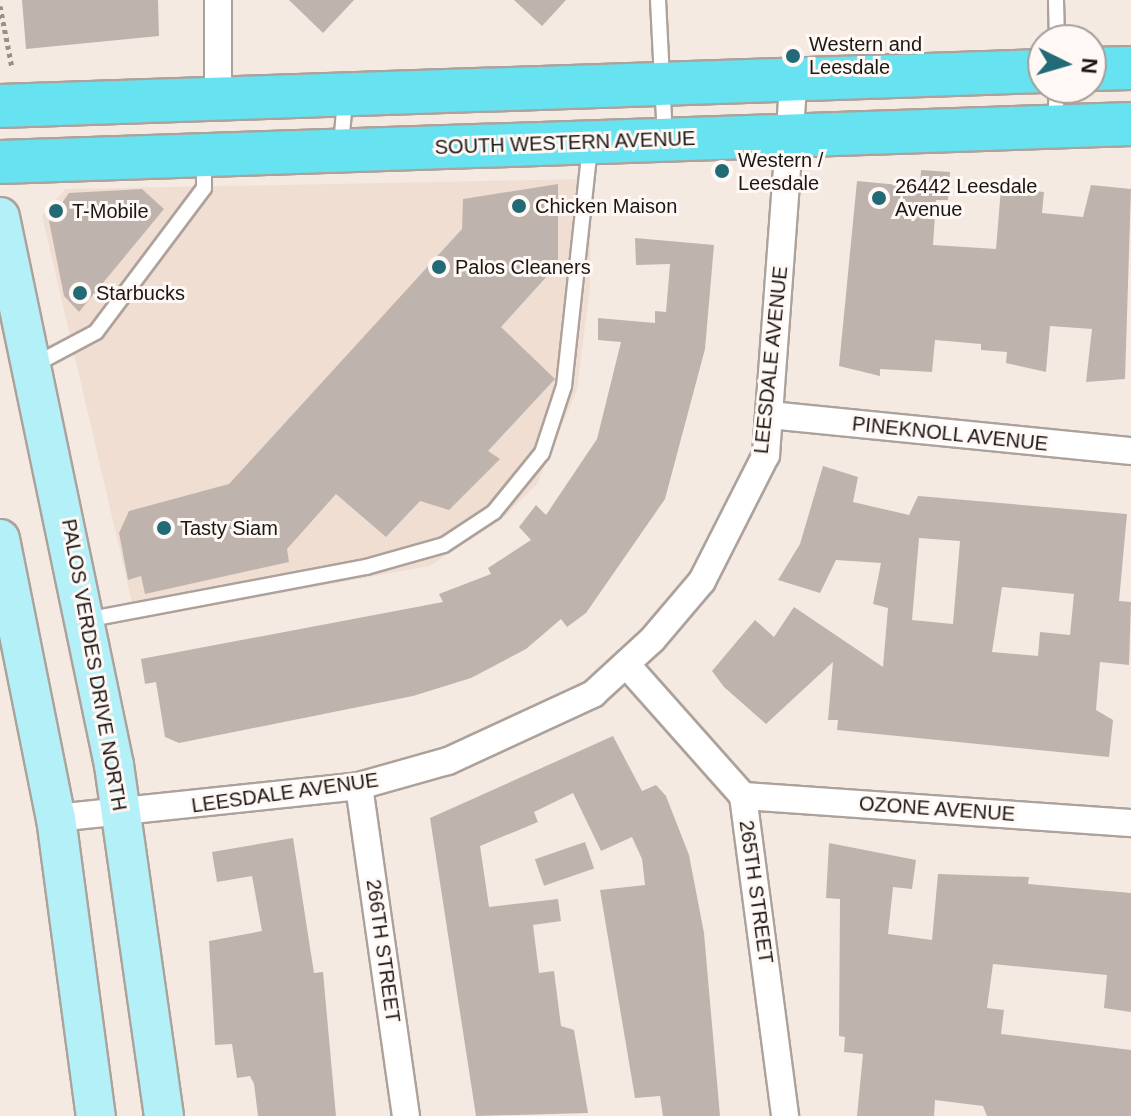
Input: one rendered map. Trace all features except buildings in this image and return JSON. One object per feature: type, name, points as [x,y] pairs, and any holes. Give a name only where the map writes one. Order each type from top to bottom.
[{"type":"main road","points":[[1107,69],[1131,68]]},
{"type":"main road","points":[[6,87],[218,100],[793,83],[1027,72]]},
{"type":"main road","name":"SOUTH WESTERN AVENUE","points":[[0,162],[791,136],[1056,107],[1131,124]]},
{"type":"main road","name":"PALOS VERDES DRIVE NORTH","points":[[0,217],[122,814],[164,1116]]},
{"type":"main road","points":[[0,539],[56,818],[96,1116]]},
{"type":"street","points":[[218,0],[218,100]]},
{"type":"street","name":"LEESDALE AVENUE","points":[[56,818],[122,814],[359,786],[506,740],[593,694],[626,664],[709,568],[766,455],[793,83]]},
{"type":"street","name":"PINEKNOLL AVENUE","points":[[770,415],[1131,451]]},
{"type":"street","name":"265TH STREET","points":[[626,664],[743,796],[785,1116]]},
{"type":"street","name":"266TH STREET","points":[[359,786],[406,1116]]},
{"type":"street","name":"OZONE AVENUE","points":[[743,796],[1131,823]]},
{"type":"lane","points":[[658,0],[665,138]]},
{"type":"lane","points":[[1056,0],[1057,24]]},
{"type":"lane","points":[[340,151],[345,95]]},
{"type":"lane","points":[[84,620],[366,567],[444,545],[494,512],[542,453],[564,386],[590,142]]},
{"type":"lane","points":[[30,367],[96,332],[204,188],[204,155]]},
{"type":"path","points":[[0,6],[6,87]]},
{"type":"shaded area","points":[[591,179],[590,287],[577,390],[537,484],[504,517],[430,566],[136,620],[42,216],[65,189]]},
{"type":"place","name":"Western and Leesdale","points":[[793,56]]},
{"type":"place","name":"Western / Leesdale","points":[[722,171]]},
{"type":"place","name":"26442 Leesdale Avenue","points":[[879,198]]},
{"type":"place","name":"Chicken Maison","points":[[519,206]]},
{"type":"place","name":"T-Mobile","points":[[56,211]]},
{"type":"place","name":"Palos Cleaners","points":[[439,267]]},
{"type":"place","name":"Starbucks","points":[[80,293]]},
{"type":"place","name":"Tasty Siam","points":[[164,528]]}]
